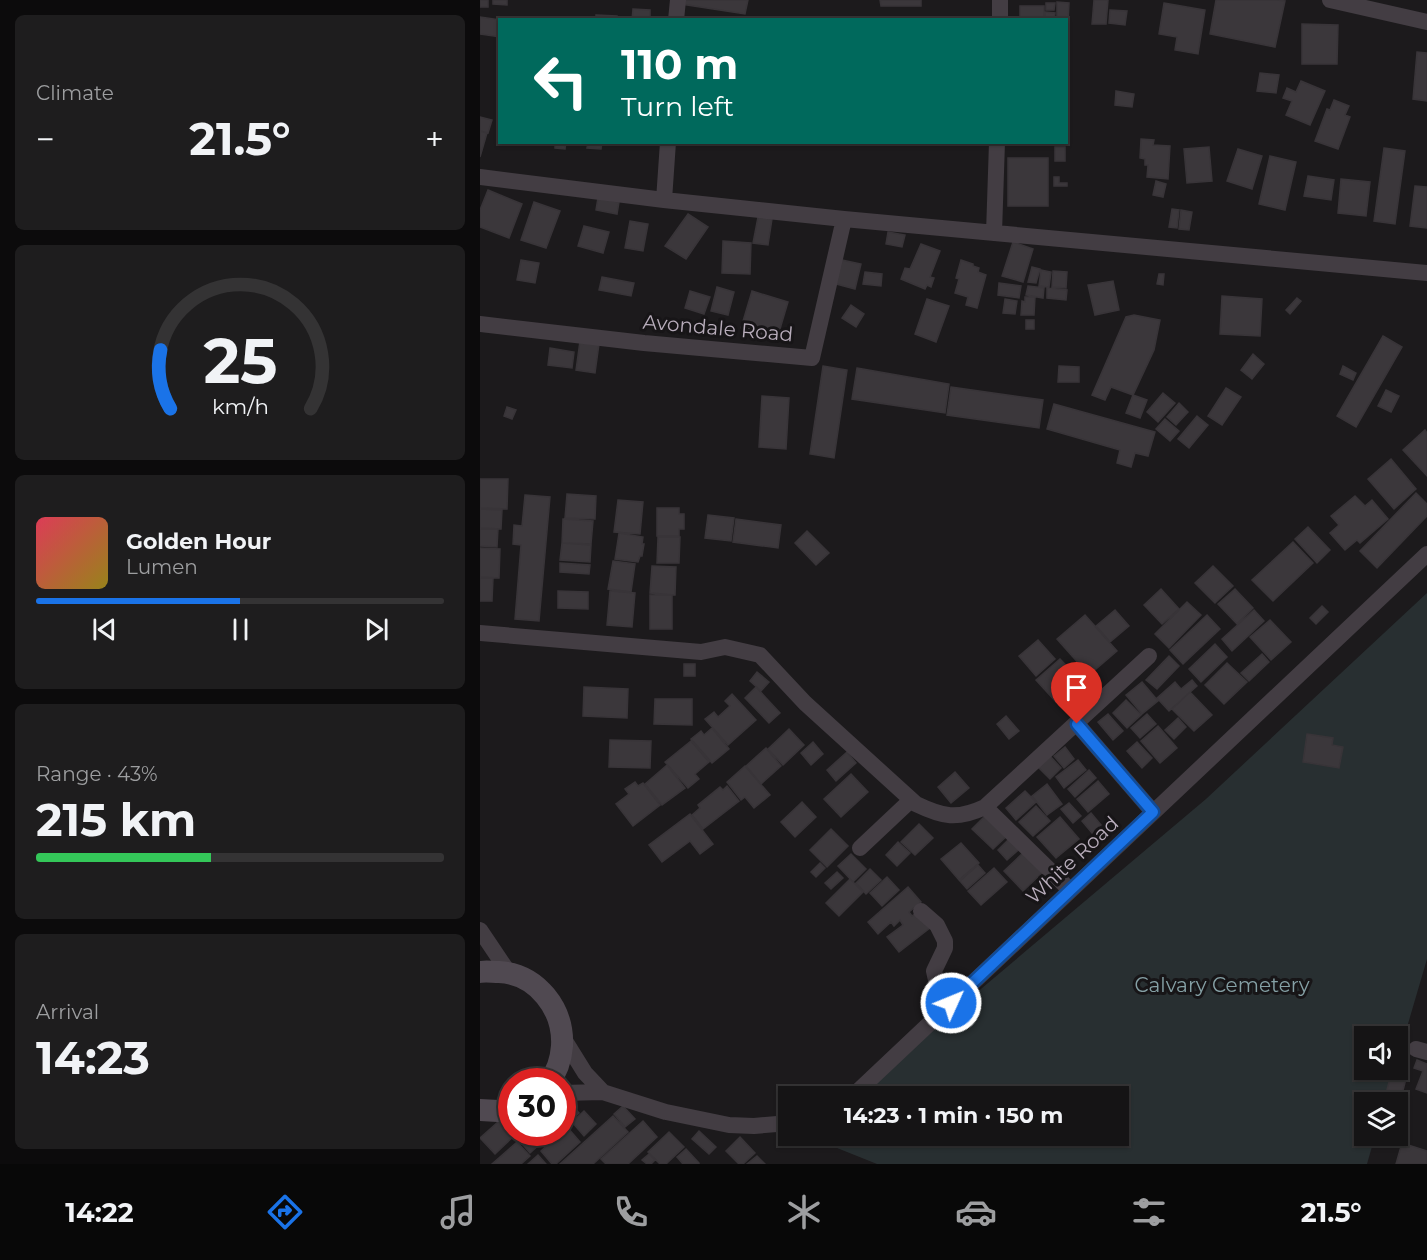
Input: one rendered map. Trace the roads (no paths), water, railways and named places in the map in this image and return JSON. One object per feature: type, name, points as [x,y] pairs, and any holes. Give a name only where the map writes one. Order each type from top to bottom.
[{"type":"street","points":[[676,18],[678,0]]},
{"type":"street","points":[[1000,0],[1000,18]]},
{"type":"street","points":[[1330,0],[1427,22]]},
{"type":"street","points":[[664,200],[668,144]]},
{"type":"street","points":[[994,233],[997,144]]},
{"type":"street","points":[[480,177],[844,219],[1427,273]]},
{"type":"street","name":"Avondale Road","points":[[480,324],[644,343],[812,358],[844,219]]},
{"type":"street","name":"White Road","points":[[863,1086],[1427,554]]},
{"type":"street","points":[[480,633],[701,652],[725,647],[760,655],[805,703],[911,800],[935,814],[950,816],[969,815],[985,807],[1149,656]]},
{"type":"street","points":[[1077,724],[1153,812]]},
{"type":"street","points":[[860,848],[911,800]]},
{"type":"street","points":[[985,807],[1070,890]]},
{"type":"street","points":[[921,911],[937,925],[945,941],[945,948],[934,971],[936,980],[951,1003]]},
{"type":"street","points":[[480,930],[509,973]]},
{"type":"street","points":[[480,972],[509,973],[525,979],[546,996],[559,1019],[562,1036],[561,1058],[556,1068]]},
{"type":"street","points":[[562,1036],[585,1073],[603,1092]]},
{"type":"street","points":[[576,1093],[603,1092],[666,1112],[729,1125],[778,1124]]},
{"type":"street","points":[[480,1110],[498,1111]]},
{"type":"park label","name":"Calvary Cemetery","points":[[1222,985]]}]
